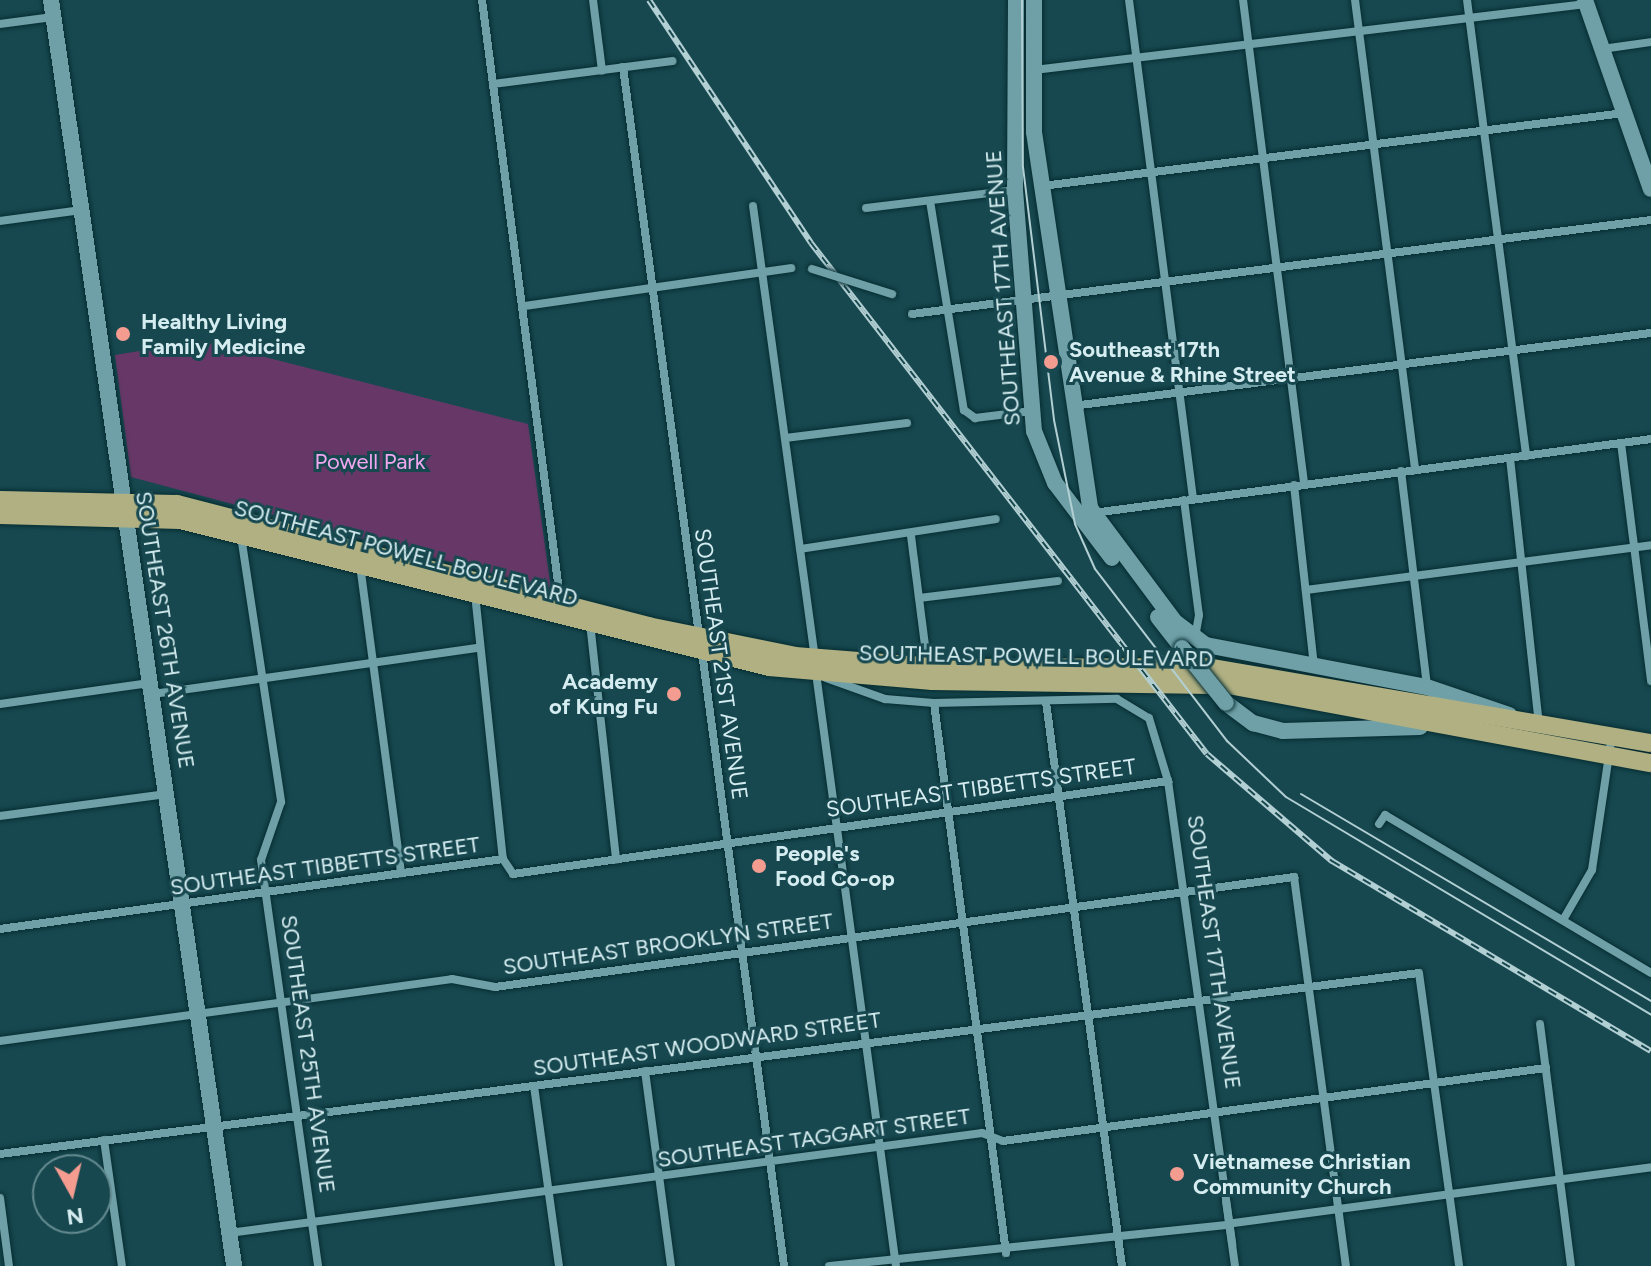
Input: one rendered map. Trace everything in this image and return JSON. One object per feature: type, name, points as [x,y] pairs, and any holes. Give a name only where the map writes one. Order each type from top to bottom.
[{"type":"main road","name":"SOUTHEAST POWELL BOULEVARD","points":[[0,500],[124,506],[242,528],[701,646],[815,666],[947,682],[1203,683],[1349,702],[1483,732],[1650,761]]},
{"type":"main road","name":"SOUTHEAST POWELL BOULEVARD","points":[[0,515],[124,506]]},
{"type":"main road","name":"SOUTHEAST POWELL BOULEVARD","points":[[815,666],[1188,665],[1651,743]]},
{"type":"street","points":[[482,0],[525,306],[560,611]]},
{"type":"street","points":[[593,0],[602,70]]},
{"type":"street","name":"SOUTHEAST 17TH AVENUE","points":[[1016,0],[1015,190],[1032,411],[1055,483],[1188,643]]},
{"type":"street","name":"SOUTHEAST 17TH AVENUE","points":[[1034,0],[1034,70],[1041,186],[1072,406],[1093,513],[1169,615],[1226,703],[1253,723],[1283,731],[1382,725],[1483,732]]},
{"type":"street","points":[[1129,0],[1181,395],[1199,615],[1188,643],[1427,687],[1532,723],[1524,561],[1510,458]]},
{"type":"street","points":[[1243,0],[1304,484]]},
{"type":"street","points":[[1355,0],[1415,470]]},
{"type":"street","points":[[1467,0],[1526,456]]},
{"type":"street","points":[[1034,70],[1137,63],[1586,2],[1651,189]]},
{"type":"street","points":[[0,24],[52,8]]},
{"type":"street","name":"SOUTHEAST 26TH AVENUE","points":[[52,8],[234,1266]]},
{"type":"street","points":[[1602,49],[1651,42]]},
{"type":"street","points":[[493,84],[673,61]]},
{"type":"street","name":"SOUTHEAST 21ST AVENUE","points":[[623,67],[784,1266]]},
{"type":"street","points":[[1041,186],[1625,113]]},
{"type":"street","points":[[866,208],[1015,190]]},
{"type":"street","points":[[930,201],[955,388],[966,413],[1032,411]]},
{"type":"street","points":[[753,206],[896,1261]]},
{"type":"street","points":[[0,221],[81,210]]},
{"type":"street","points":[[912,314],[1651,220]]},
{"type":"street","points":[[525,306],[791,268]]},
{"type":"street","points":[[812,269],[892,294]]},
{"type":"street","points":[[1072,406],[1181,395],[1651,333]]},
{"type":"street","points":[[785,438],[907,423]]},
{"type":"street","points":[[1093,513],[1651,439]]},
{"type":"street","points":[[1621,443],[1651,681]]},
{"type":"street","points":[[1401,471],[1427,687]]},
{"type":"street","points":[[1294,485],[1314,667]]},
{"type":"street","points":[[800,549],[911,536],[996,519]]},
{"type":"street","name":"SOUTHEAST 25TH AVENUE","points":[[242,528],[261,679],[281,802],[260,847],[318,1266]]},
{"type":"street","points":[[911,536],[926,653]]},
{"type":"street","points":[[1306,590],[1651,545]]},
{"type":"street","points":[[361,559],[401,873]]},
{"type":"street","points":[[919,598],[1058,581]]},
{"type":"street","points":[[476,589],[477,648],[503,859]]},
{"type":"street","points":[[591,619],[616,860]]},
{"type":"street","points":[[0,704],[261,679],[477,648]]},
{"type":"street","points":[[815,666],[856,691],[934,703],[1046,702],[1122,1266]]},
{"type":"street","name":"SOUTHEAST 17TH AVENUE","points":[[1046,702],[1108,698],[1145,713],[1160,739],[1235,1266]]},
{"type":"street","points":[[934,703],[1006,1253]]},
{"type":"street","points":[[1563,920],[1592,870],[1612,735]]},
{"type":"street","name":"SOUTHEAST TIBBETTS STREET","points":[[0,929],[503,859],[513,874],[1168,781]]},
{"type":"street","points":[[0,816],[167,794]]},
{"type":"street","points":[[1379,824],[1385,815],[1651,973]]},
{"type":"street","name":"SOUTHEAST BROOKLYN STREET","points":[[0,1041],[452,979],[495,987],[1294,877],[1309,987]]},
{"type":"street","name":"SOUTHEAST WOODWARD STREET","points":[[0,1154],[298,1112],[534,1086],[865,1041],[1087,1018],[1419,973],[1434,1083]]},
{"type":"street","points":[[1309,987],[1346,1266]]},
{"type":"street","points":[[1540,1024],[1571,1266]]},
{"type":"street","name":"SOUTHEAST TAGGART STREET","points":[[229,1233],[879,1146],[1103,1128],[1546,1068]]},
{"type":"street","points":[[645,1071],[671,1266]]},
{"type":"street","points":[[1434,1083],[1459,1266]]},
{"type":"street","points":[[534,1086],[559,1266]]},
{"type":"street","points":[[104,1140],[122,1266]]},
{"type":"street","points":[[829,1266],[1006,1253],[1651,1167]]},
{"type":"street","points":[[0,1198],[9,1266]]},
{"type":"green space","name":"Powell Park","points":[[202,341],[528,424],[551,589],[131,477],[115,355]]},
{"type":"tram line","points":[[1022,0],[1023,167],[1054,420],[1075,524],[1095,569],[1227,741],[1286,797],[1651,1015]]},
{"type":"tram line","points":[[1301,794],[1651,1001]]},
{"type":"railway","points":[[649,0],[811,243],[1207,754],[1332,861],[1651,1051]]},
{"type":"place","name":"Healthy Living Family Medicine","points":[[123,334]]},
{"type":"place","name":"Southeast 17th Avenue & Rhine Street","points":[[1051,362]]},
{"type":"place","name":"Academy of Kung Fu","points":[[674,694]]},
{"type":"place","name":"People's Food Co-op","points":[[759,866]]},
{"type":"place","name":"Vietnamese Christian Community Church","points":[[1177,1174]]}]
